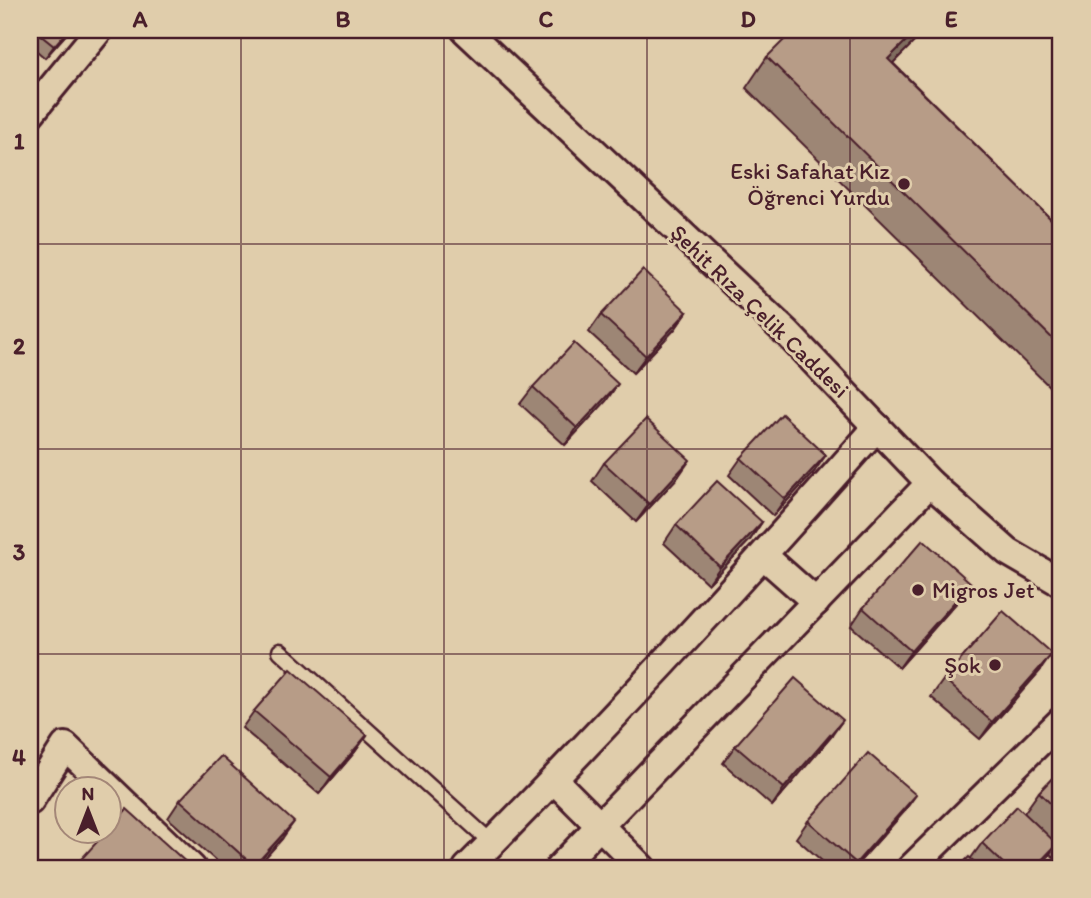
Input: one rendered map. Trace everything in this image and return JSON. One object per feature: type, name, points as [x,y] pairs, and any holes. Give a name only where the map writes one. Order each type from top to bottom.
[{"type":"street","points":[[30,114],[99,30]]},
{"type":"street","name":"Şehit Rıza Çelik Caddesi","points":[[465,30],[787,333],[930,483],[1009,552],[1061,583]]},
{"type":"street","points":[[467,868],[554,780],[764,556],[877,427]]},
{"type":"street","points":[[559,868],[930,483]]},
{"type":"street","points":[[764,556],[816,602]]},
{"type":"street","points":[[911,868],[1061,721]]},
{"type":"street","points":[[30,801],[65,746],[192,868]]},
{"type":"street","points":[[554,780],[602,825],[642,868]]},
{"type":"lane","points":[[280,651],[492,843]]},
{"type":"building","points":[[34,30],[68,30],[54,46]]},
{"type":"building","points":[[794,30],[917,30],[888,59],[1061,229],[1061,347],[767,57]]},
{"type":"building","points":[[643,270],[687,312],[646,356],[601,315]]},
{"type":"building","points":[[574,343],[618,384],[577,428],[533,387]]},
{"type":"building","points":[[782,414],[826,455],[785,499],[741,458]]},
{"type":"building","points":[[646,419],[690,460],[649,504],[604,463]]},
{"type":"building","points":[[717,481],[762,522],[720,567],[676,525]]},
{"type":"building","points":[[923,540],[971,583],[911,651],[863,608]]},
{"type":"building","points":[[1003,611],[1052,654],[992,722],[944,679]]},
{"type":"building","points":[[291,669],[367,735],[331,777],[254,711]]},
{"type":"building","points":[[795,678],[843,720],[784,788],[735,746]]},
{"type":"building","points":[[868,753],[916,795],[856,863],[808,821]]},
{"type":"building","points":[[221,756],[294,822],[254,866],[180,800]]},
{"type":"building","points":[[1061,769],[1061,814],[1039,792]]},
{"type":"building","points":[[1017,806],[1057,844],[1034,868],[1008,868],[982,843]]},
{"type":"building","points":[[127,809],[188,864],[184,868],[73,868],[93,846],[122,846],[122,814]]},
{"type":"building","points":[[969,857],[981,868],[958,868]]},
{"type":"place","name":"Eski Safahat Kız Öğrenci Yurdu","points":[[904,184]]},
{"type":"place","name":"Migros Jet","points":[[918,590]]},
{"type":"place","name":"Şok","points":[[995,665]]}]
